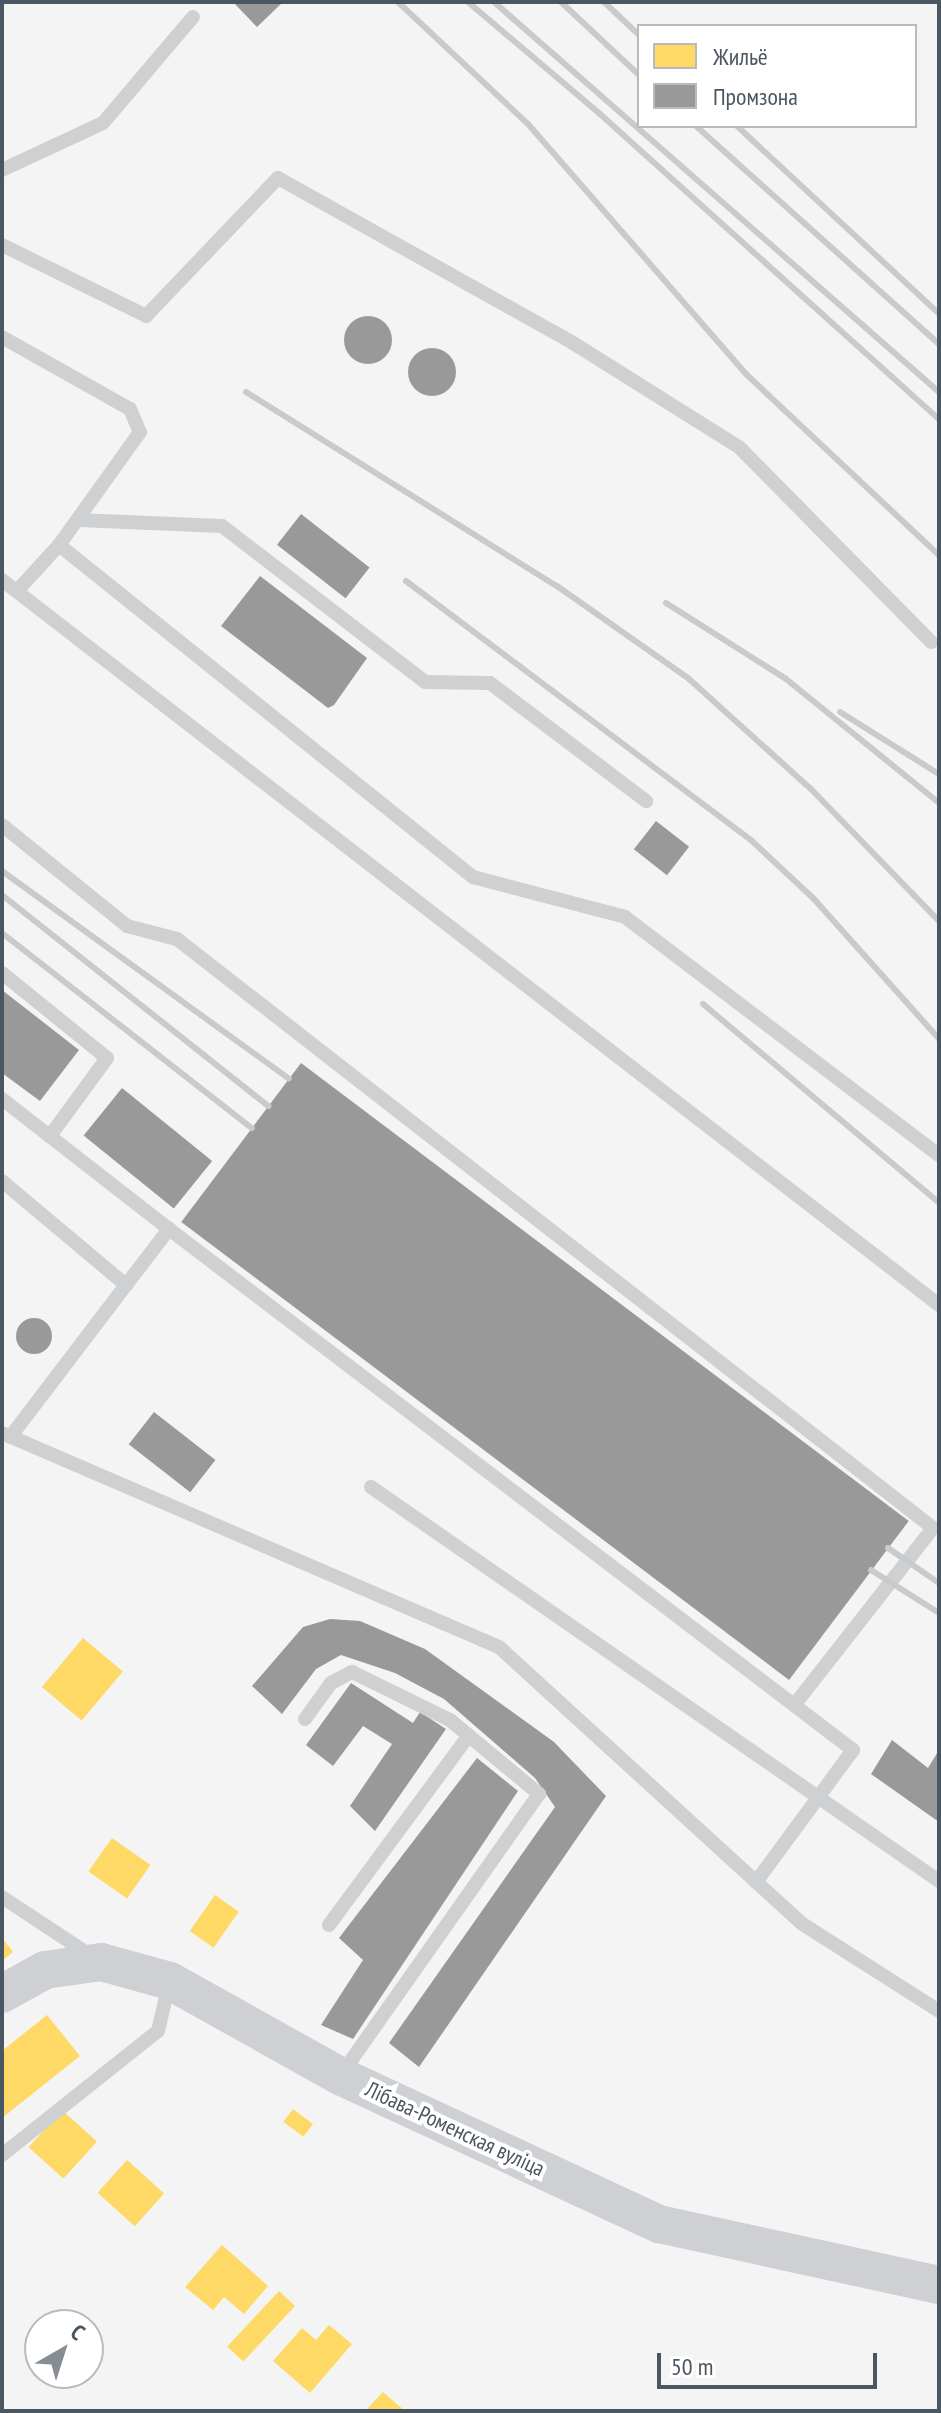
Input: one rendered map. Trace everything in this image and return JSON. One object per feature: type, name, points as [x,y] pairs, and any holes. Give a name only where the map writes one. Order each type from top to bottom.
[{"type":"main road","name":"Лібава-Роменская вуліца","points":[[101,1962],[170,1981],[340,2076],[659,2224],[939,2285]]},
{"type":"main road","points":[[2,1994],[45,1970],[101,1962]]},
{"type":"lane","points":[[2,170],[103,123],[193,17]]},
{"type":"lane","points":[[2,245],[146,316],[278,178],[573,343],[739,447],[931,642]]},
{"type":"lane","points":[[2,337],[130,409],[140,432],[59,545],[17,591]]},
{"type":"lane","points":[[78,520],[222,526],[425,682],[490,683],[646,801]]},
{"type":"lane","points":[[59,545],[473,877],[625,917],[939,1155]]},
{"type":"lane","points":[[2,580],[939,1305]]},
{"type":"lane","points":[[2,825],[127,926],[177,939],[933,1528],[794,1705]]},
{"type":"lane","points":[[2,973],[107,1058],[50,1136]]},
{"type":"lane","points":[[2,1099],[853,1750],[756,1882]]},
{"type":"lane","points":[[2,1181],[126,1285]]},
{"type":"lane","points":[[169,1229],[6,1435],[499,1647],[801,1923],[939,2011]]},
{"type":"lane","points":[[371,1487],[939,1881]]},
{"type":"lane","points":[[305,1719],[331,1683],[352,1672],[450,1720],[466,1739],[539,1794],[340,2076]]},
{"type":"lane","points":[[329,1925],[466,1739]]},
{"type":"lane","name":"Лібава-Роменская вуліца","points":[[2,1897],[101,1962]]},
{"type":"lane","points":[[2,2155],[158,2031],[170,1981]]},
{"type":"building: Жильё","points":[[83,1638],[123,1671],[82,1720],[42,1687]]},
{"type":"building: Жильё","points":[[112,1838],[151,1865],[127,1899],[88,1872]]},
{"type":"building: Жильё","points":[[215,1895],[239,1912],[214,1948],[190,1931]]},
{"type":"building: Жильё","points":[[2,1938],[13,1952],[2,1961]]},
{"type":"building: Жильё","points":[[47,2015],[80,2056],[2,2118],[2,2051]]},
{"type":"building: Жильё","points":[[293,2109],[313,2124],[303,2137],[283,2122]]},
{"type":"building: Жильё","points":[[62,2110],[97,2141],[63,2179],[29,2147]]},
{"type":"building: Жильё","points":[[127,2160],[164,2193],[135,2226],[98,2193]]},
{"type":"building: Жильё","points":[[222,2245],[268,2286],[244,2314],[224,2297],[213,2310],[185,2287]]},
{"type":"building: Жильё","points":[[279,2291],[295,2306],[243,2362],[227,2347]]},
{"type":"building: Жильё","points":[[329,2325],[352,2344],[310,2393],[273,2361],[302,2328],[316,2340]]},
{"type":"building: Жильё","points":[[383,2392],[405,2411],[365,2411]]},
{"type":"building: Промзона","points":[[233,2],[283,2],[257,27]]},
{"type":"building: Промзона","points":[[368,316],[377,317],[385,323],[391,331],[391,349],[385,357],[377,363],[368,364],[359,363],[351,357],[345,349],[344,340],[345,331],[351,323],[359,317]]},
{"type":"building: Промзона","points":[[432,348],[441,349],[449,355],[455,363],[455,381],[449,389],[441,395],[432,396],[423,395],[415,389],[409,381],[408,372],[409,363],[415,355],[423,349]]},
{"type":"building: Промзона","points":[[301,514],[370,568],[346,598],[277,545]]},
{"type":"building: Промзона","points":[[260,576],[367,658],[334,705],[328,708],[221,626]]},
{"type":"building: Промзона","points":[[656,821],[689,847],[667,875],[634,849]]},
{"type":"building: Промзона","points":[[2,990],[79,1050],[40,1101],[2,1073]]},
{"type":"building: Промзона","points":[[301,1063],[909,1521],[789,1680],[181,1222]]},
{"type":"building: Промзона","points":[[122,1088],[212,1161],[174,1208],[84,1135]]},
{"type":"building: Промзона","points":[[34,1318],[46,1324],[52,1336],[46,1348],[34,1354],[22,1348],[16,1336],[22,1324]]},
{"type":"building: Промзона","points":[[154,1412],[215,1460],[190,1492],[129,1444]]},
{"type":"building: Промзона","points":[[330,1619],[360,1621],[425,1649],[554,1742],[606,1796],[419,2067],[389,2043],[555,1807],[535,1778],[444,1699],[395,1673],[341,1655],[316,1669],[282,1714],[252,1686],[303,1627]]},
{"type":"building: Промзона","points":[[351,1683],[413,1723],[420,1712],[446,1729],[375,1831],[350,1806],[392,1744],[363,1726],[333,1766],[306,1745]]},
{"type":"building: Промзона","points":[[892,1740],[928,1768],[939,1750],[939,1822],[871,1774]]},
{"type":"building: Промзона","points":[[477,1758],[518,1791],[353,2039],[321,2025],[363,1960],[339,1938]]},
{"type":"railway","points":[[398,2],[528,124],[746,374],[939,555]]},
{"type":"railway","points":[[468,2],[600,114],[939,419]]},
{"type":"railway","points":[[494,2],[637,127]]},
{"type":"railway","points":[[561,2],[637,73]]},
{"type":"railway","points":[[604,2],[637,33]]},
{"type":"railway","points":[[638,128],[939,392]]},
{"type":"railway","points":[[698,128],[939,344]]},
{"type":"railway","points":[[739,128],[939,314]]},
{"type":"railway","points":[[246,392],[557,586],[688,678],[811,789],[939,921]]},
{"type":"railway","points":[[406,581],[751,840],[814,899],[939,1039]]},
{"type":"railway","points":[[666,603],[786,679],[939,803]]},
{"type":"railway","points":[[840,712],[939,774]]},
{"type":"railway","points":[[2,871],[289,1079]]},
{"type":"railway","points":[[2,895],[268,1106]]},
{"type":"railway","points":[[2,933],[252,1128]]},
{"type":"railway","points":[[703,1004],[939,1203]]},
{"type":"railway","points":[[888,1548],[939,1583]]},
{"type":"railway","points":[[871,1570],[939,1613]]}]
